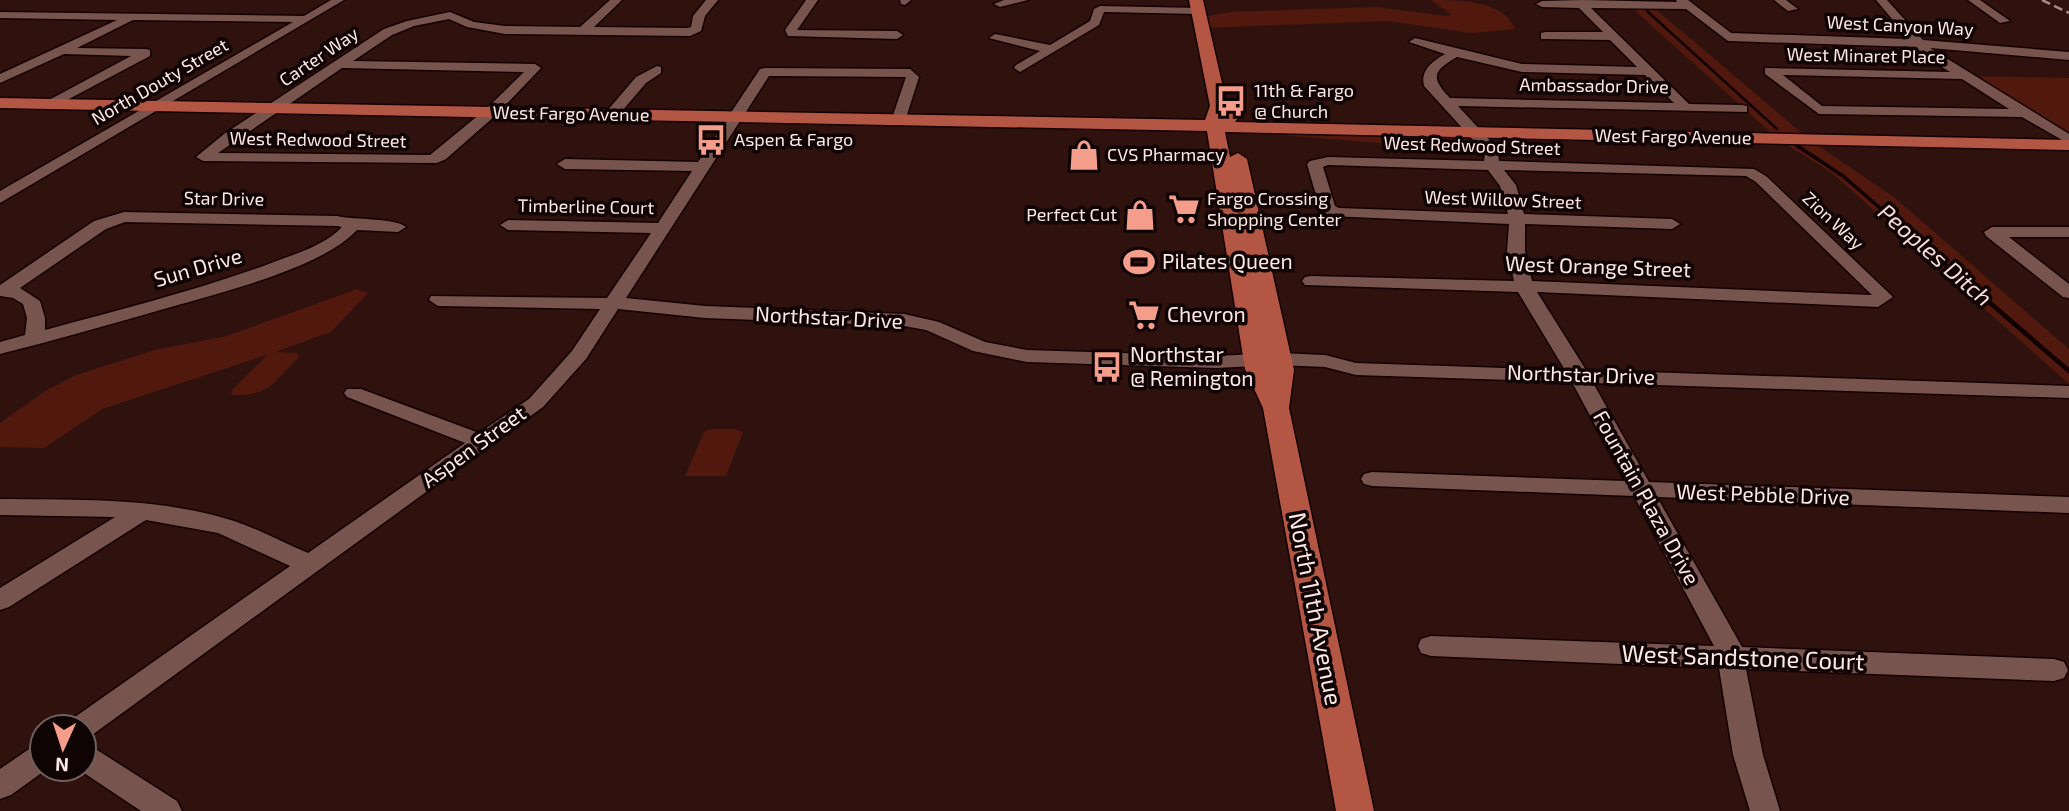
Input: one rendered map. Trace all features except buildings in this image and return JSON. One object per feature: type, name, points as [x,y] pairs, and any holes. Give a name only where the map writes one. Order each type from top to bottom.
[{"type":"main road","name":"North 11th Avenue","points":[[1197,6],[1219,106],[1214,119],[1223,128],[1261,263],[1269,364],[1276,408],[1355,811]]},
{"type":"main road","name":"West Fargo Avenue","points":[[0,103],[2069,143]]},
{"type":"main road","name":"North 11th Avenue","points":[[1223,128],[1229,206],[1269,364]]},
{"type":"main road","name":"North 11th Avenue","points":[[1229,206],[1244,216],[1252,253],[1261,263]]},
{"type":"street","name":"North Douty Street","points":[[0,198],[340,0]]},
{"type":"street","points":[[583,32],[616,0]]},
{"type":"street","points":[[583,32],[692,31],[697,29],[699,16],[712,0]]},
{"type":"street","points":[[811,0],[791,30],[792,33],[897,35]]},
{"type":"street","points":[[1000,4],[1022,0]]},
{"type":"street","points":[[1779,0],[1792,9]]},
{"type":"street","points":[[1881,0],[1928,53],[2069,143]]},
{"type":"street","points":[[1973,0],[2004,21]]},
{"type":"street","points":[[1579,2],[1686,108]]},
{"type":"street","points":[[1542,4],[1685,3]]},
{"type":"street","name":"West Canyon Way","points":[[1685,3],[1728,37],[1920,43],[2069,56]]},
{"type":"street","points":[[1020,68],[1096,23],[1097,5],[1197,6]]},
{"type":"street","name":"Carter Way","points":[[203,157],[229,137],[396,28],[448,9],[471,25],[492,29],[583,32]]},
{"type":"street","points":[[0,15],[307,19]]},
{"type":"street","points":[[0,79],[133,16]]},
{"type":"street","points":[[1545,36],[1613,36]]},
{"type":"street","points":[[995,37],[1051,49]]},
{"type":"street","points":[[1415,42],[1531,68],[1648,71]]},
{"type":"street","points":[[52,104],[146,53],[62,50]]},
{"type":"street","name":"Fountain Plaza Drive","points":[[1455,53],[1435,65],[1429,79],[1431,86],[1473,133],[1471,140],[1478,151],[1492,163],[1508,185],[1517,220],[1516,251],[1524,287],[1578,374],[1729,649],[1748,755],[1765,811]]},
{"type":"street","points":[[339,64],[535,68],[491,112]]},
{"type":"street","points":[[612,114],[641,80],[657,70]]},
{"type":"street","name":"Aspen Street","points":[[98,716],[536,403],[579,355],[705,167],[757,82],[768,71],[911,73],[914,77],[898,121]]},
{"type":"street","name":"West Minaret Place","points":[[1961,76],[1770,71],[1819,110],[2023,113]]},
{"type":"street","name":"Ambassador Drive","points":[[1444,102],[1742,109]]},
{"type":"street","name":"West Redwood Street","points":[[203,157],[432,160],[441,156],[491,112]]},
{"type":"street","name":"West Redwood Street","points":[[1332,212],[1328,209],[1322,193],[1315,168],[1316,162],[1492,163],[1730,170],[1752,173]]},
{"type":"street","points":[[565,164],[705,167]]},
{"type":"street","name":"Zion Way","points":[[1752,173],[1881,293],[1883,300]]},
{"type":"street","name":"West Willow Street","points":[[1332,212],[1672,224]]},
{"type":"street","name":"Star Drive","points":[[1,291],[95,228],[112,220],[133,216],[337,221],[354,225]]},
{"type":"street","points":[[354,225],[398,227]]},
{"type":"street","name":"Sun Drive","points":[[0,348],[277,269],[323,249],[350,233],[354,225]]},
{"type":"street","name":"Timberline Court","points":[[508,225],[663,228]]},
{"type":"street","points":[[2069,232],[1992,232],[2069,293]]},
{"type":"street","name":"West Orange Street","points":[[1311,281],[1883,300]]},
{"type":"street","points":[[1,291],[18,293],[31,302],[36,318],[35,337]]},
{"type":"street","name":"Northstar Drive","points":[[438,300],[661,306],[705,312],[904,320],[932,326],[980,347],[1027,356],[1269,364],[1333,371],[1356,369],[1578,374],[2069,393]]},
{"type":"street","points":[[354,393],[482,442]]},
{"type":"street","name":"West Pebble Drive","points":[[1372,479],[2069,505]]},
{"type":"street","points":[[0,507],[184,516],[226,527],[310,564]]},
{"type":"street","points":[[0,600],[141,512]]},
{"type":"street","name":"West Sandstone Court","points":[[1432,646],[2054,670]]},
{"type":"street","points":[[0,786],[28,766]]},
{"type":"street","points":[[98,766],[166,811]]},
{"type":"shaded area","points":[[1431,0],[1454,0],[1491,7],[1509,19],[1515,29],[1471,33],[1388,21],[1202,28],[1200,18],[1229,12],[1376,7],[1452,15]]},
{"type":"shaded area","points":[[1623,0],[1645,0],[1810,140],[1895,198],[2069,349],[2069,384],[1832,173],[1778,139]]},
{"type":"shaded area","points":[[1961,76],[2069,78],[2069,140]]},
{"type":"shaded area","points":[[1469,128],[1491,159],[1478,151],[1231,131]]},
{"type":"shaded area","points":[[357,289],[368,293],[331,332],[275,352],[297,353],[299,357],[263,390],[245,395],[232,395],[231,391],[267,355],[102,409],[44,448],[0,447],[0,423],[47,390],[76,375],[155,350],[227,336]]},
{"type":"shaded area","points":[[710,429],[735,429],[743,432],[726,476],[685,476],[704,432]]},
{"type":"waterway","name":"Peoples Ditch","points":[[1647,11],[1777,129]]},
{"type":"waterway","name":"Peoples Ditch","points":[[1796,145],[1843,176],[1991,304]]},
{"type":"waterway","name":"Peoples Ditch","points":[[1989,302],[2069,371]]},
{"type":"railway","points":[[2042,0],[2069,13]]},
{"type":"place","name":"11th & Fargo @ Church","points":[[1231,101]]},
{"type":"place","name":"Aspen & Fargo","points":[[711,140]]},
{"type":"place","name":"CVS Pharmacy","points":[[1084,155]]},
{"type":"place","name":"Fargo Crossing Shopping Center","points":[[1184,209]]},
{"type":"place","name":"Perfect Cut","points":[[1140,215]]},
{"type":"place","name":"Pilates Queen","points":[[1139,262]]},
{"type":"place","name":"Chevron","points":[[1144,315]]},
{"type":"place","name":"Northstar @ Remington","points":[[1107,367]]}]
